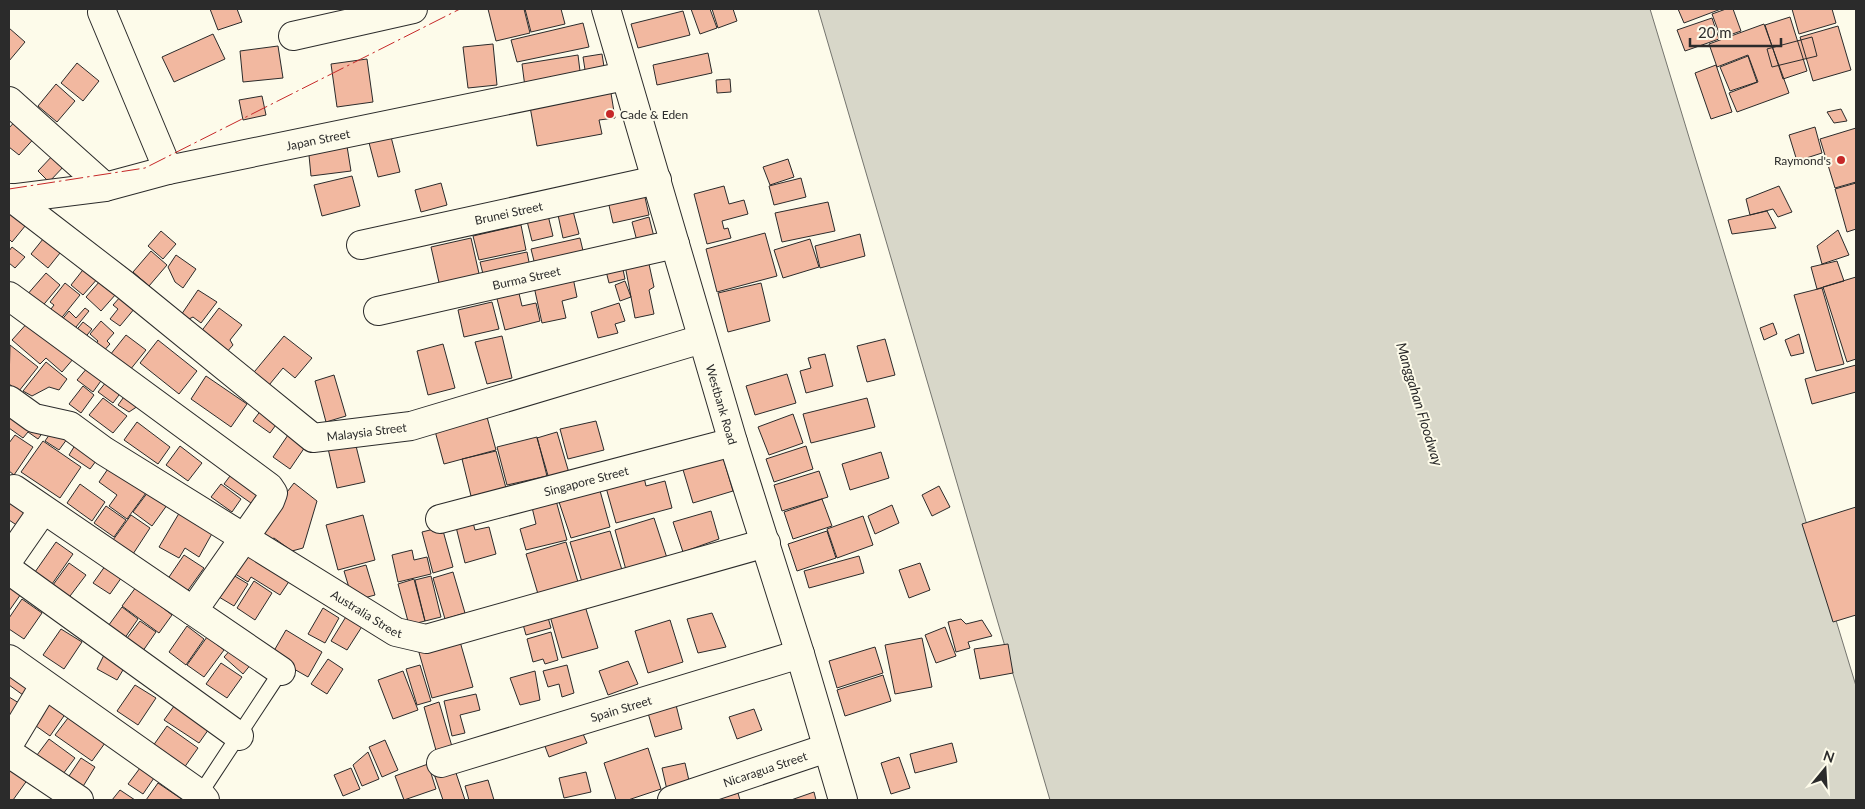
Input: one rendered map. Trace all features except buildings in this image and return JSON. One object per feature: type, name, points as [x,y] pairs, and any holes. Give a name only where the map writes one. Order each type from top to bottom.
[{"type":"street","points":[[293,36],[413,9]]},
{"type":"street","name":"Westbank Road","points":[[606,9],[702,339],[800,654],[843,800]]},
{"type":"street","points":[[102,12],[168,170]]},
{"type":"street","name":"Japan Street","points":[[10,199],[106,187],[168,170],[626,76]]},
{"type":"street","points":[[9,101],[106,187]]},
{"type":"street","name":"Brunei Street","points":[[361,245],[657,180]]},
{"type":"street","name":"Malaysia Street","points":[[10,199],[125,285],[313,438],[411,426],[702,339]]},
{"type":"street","name":"Burma Street","points":[[378,311],[675,244]]},
{"type":"street","points":[[9,296],[269,487],[272,493],[270,501],[193,611]]},
{"type":"street","name":"Australia Street","points":[[9,400],[34,418],[70,426],[104,451],[243,539],[396,632],[426,640],[766,543]]},
{"type":"street","name":"Singapore Street","points":[[440,519],[733,442]]},
{"type":"street","points":[[14,489],[281,671]]},
{"type":"street","points":[[9,559],[43,510]]},
{"type":"street","points":[[9,570],[239,736]]},
{"type":"street","name":"Spain Street","points":[[441,763],[800,654]]},
{"type":"street","points":[[9,660],[202,797]]},
{"type":"street","points":[[9,744],[44,686]]},
{"type":"street","name":"Nicaragua Street","points":[[672,800],[828,748]]},
{"type":"street","points":[[9,753],[80,800]]},
{"type":"lane","points":[[202,797],[281,671]]},
{"type":"water","name":"Manggahan Floodway","points":[[818,9],[1650,9],[1856,686],[1856,800],[1050,800]]},
{"type":"power","points":[[9,189],[145,168],[460,9]]},
{"type":"place","name":"Cade & Eden","points":[[610,114]]},
{"type":"place","name":"Raymond's","points":[[1841,160]]}]
